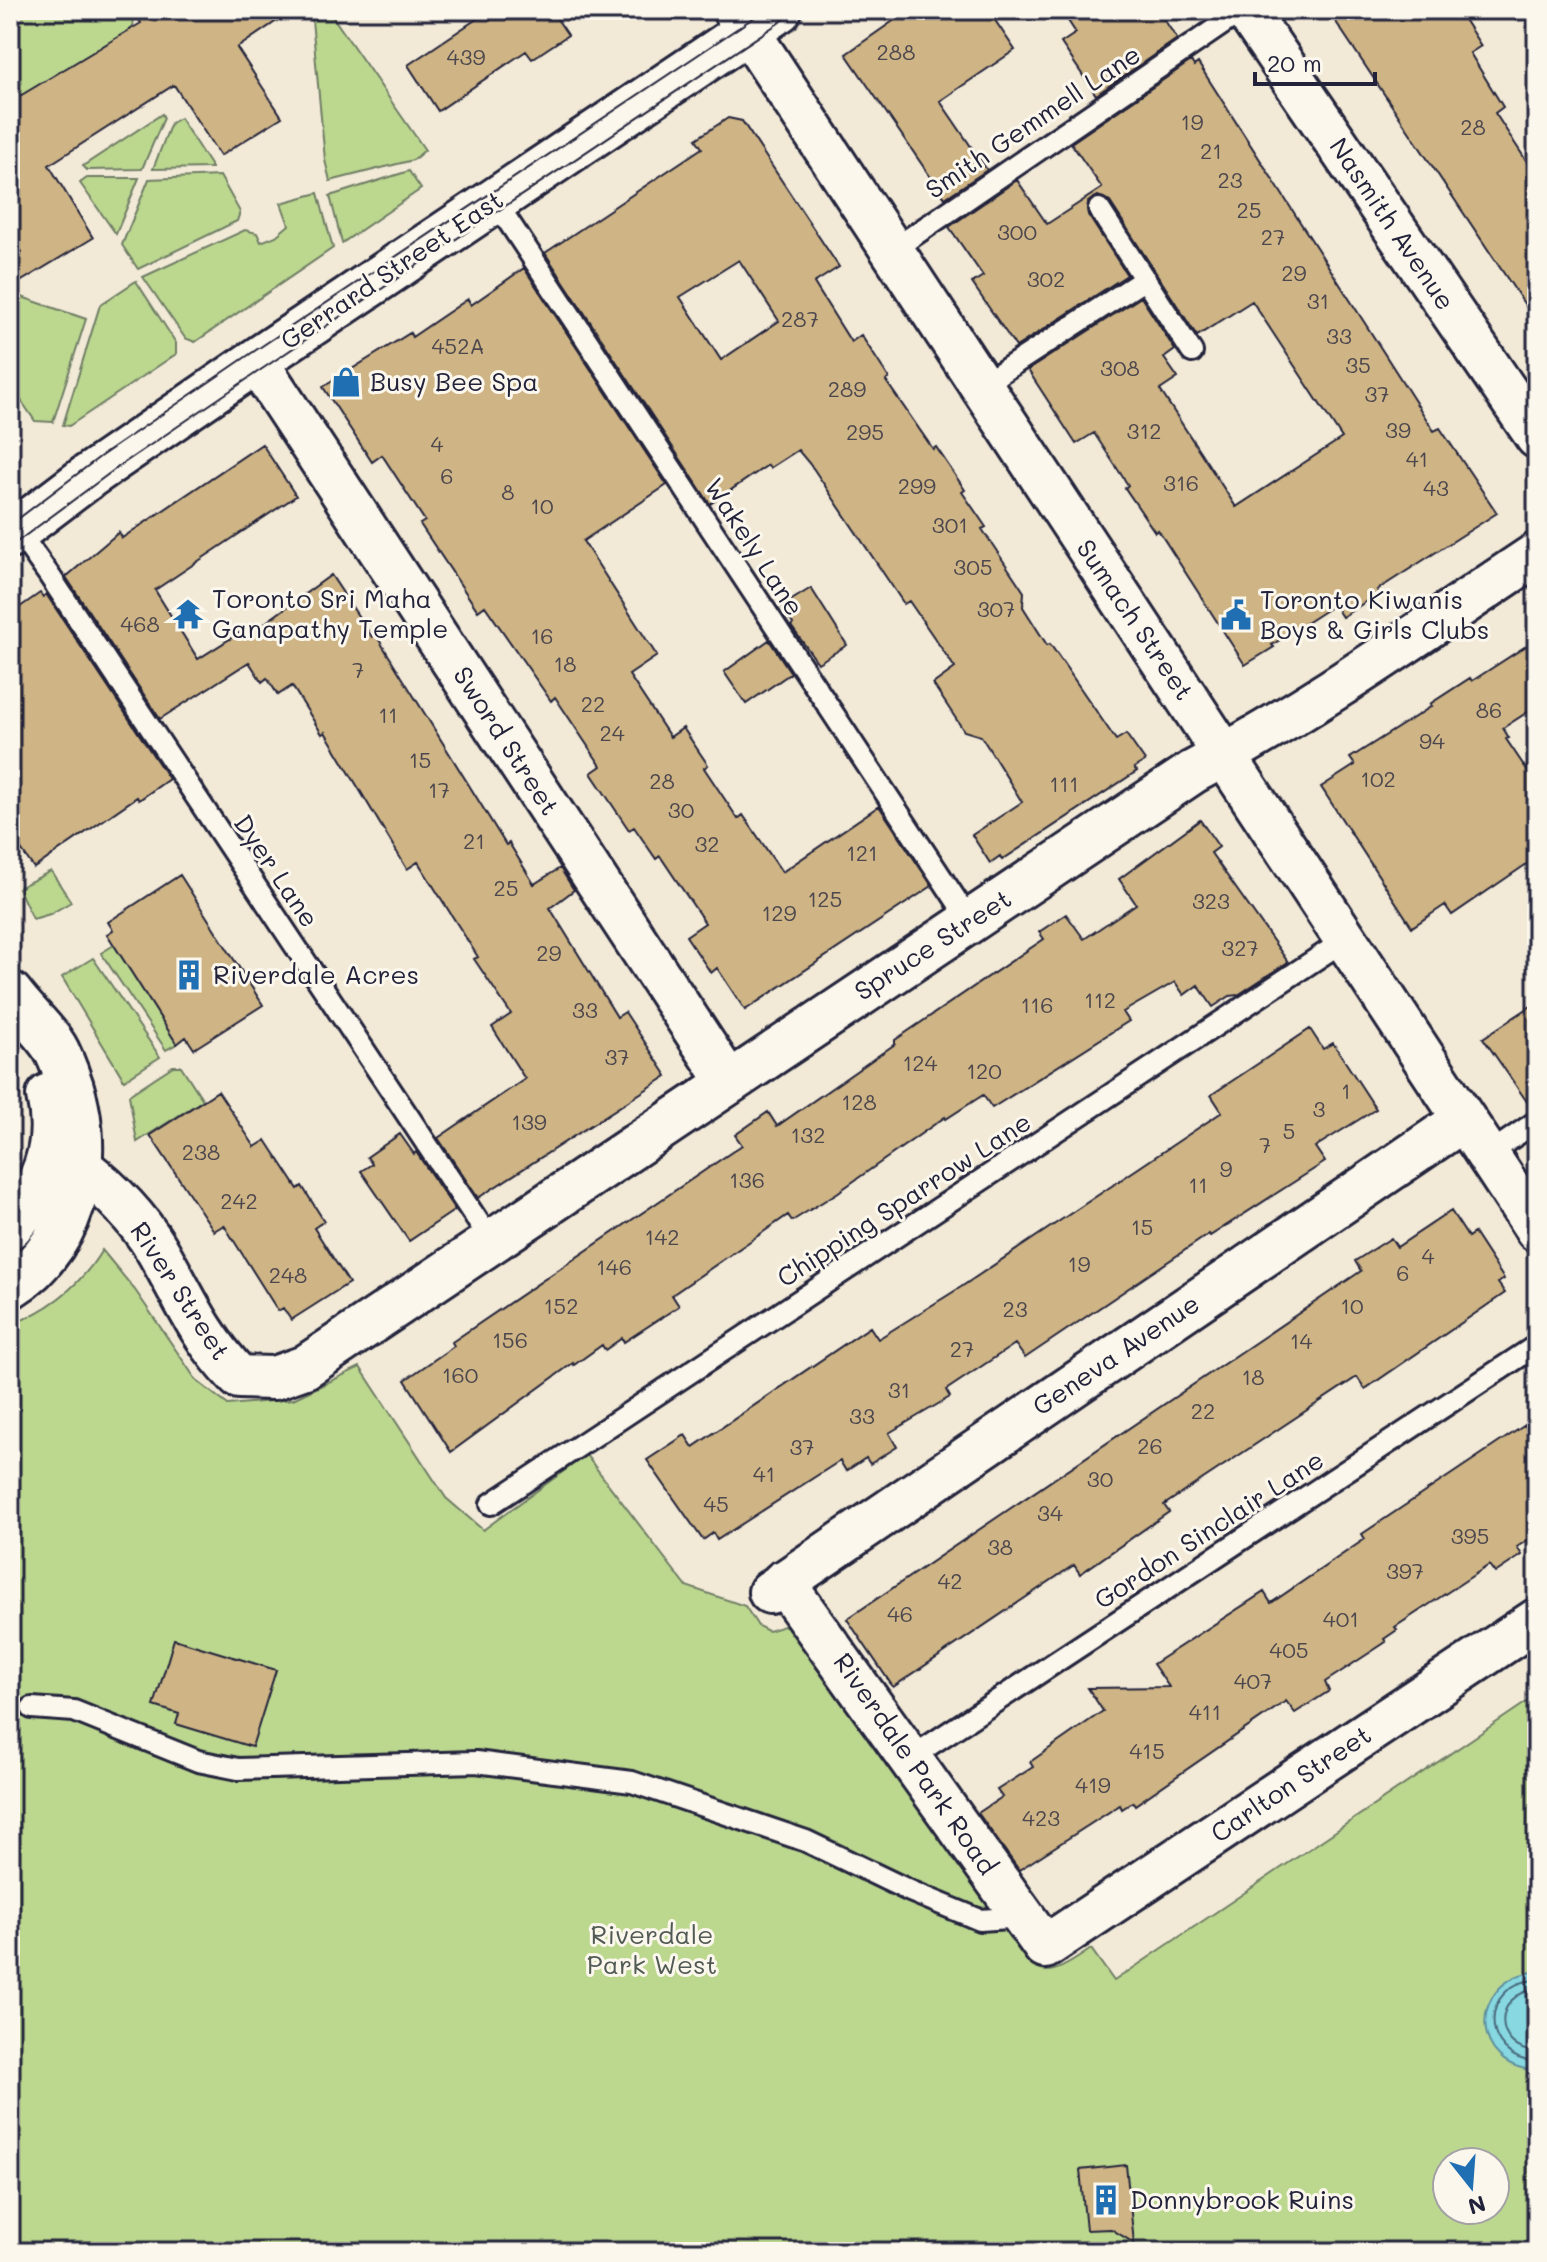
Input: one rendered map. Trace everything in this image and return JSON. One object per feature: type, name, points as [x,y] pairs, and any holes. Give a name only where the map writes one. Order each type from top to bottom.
[{"type":"main road","name":"Gerrard Street East","points":[[13,533],[89,476],[495,201],[754,17]]},
{"type":"main road","points":[[10,1286],[48,1251],[68,1216],[81,1167],[78,1113],[55,1047],[11,995]]},
{"type":"main road","points":[[10,1226],[28,1206],[40,1185],[53,1134],[51,1105],[41,1065],[11,995]]},
{"type":"street","name":"Nasmith Avenue","points":[[1245,10],[1537,437]]},
{"type":"street","name":"Sumach Street","points":[[754,17],[891,251],[1537,1230]]},
{"type":"street","name":"Sword Street","points":[[256,361],[728,1081]]},
{"type":"street","name":"Spruce Street","points":[[336,1348],[728,1081],[1193,772],[1337,689],[1537,554]]},
{"type":"street","name":"Geneva Avenue","points":[[777,1587],[1463,1120]]},
{"type":"street","name":"River Street","points":[[81,1167],[107,1188],[155,1247],[215,1352],[239,1377],[274,1378],[305,1367],[336,1348]]},
{"type":"street","name":"Riverdale Park Road","points":[[777,1587],[910,1758],[1034,1932]]},
{"type":"street","name":"Carlton Street","points":[[1034,1932],[1537,1620]]},
{"type":"lane","name":"Smith Gemmell Lane","points":[[891,251],[1245,10]]},
{"type":"lane","name":"Wakely Lane","points":[[495,201],[970,921]]},
{"type":"lane","points":[[1099,209],[1192,352]]},
{"type":"lane","points":[[980,386],[1145,279]]},
{"type":"lane","name":"Dyer Lane","points":[[13,533],[49,575],[491,1241]]},
{"type":"lane","name":"Chipping Sparrow Lane","points":[[491,1504],[1345,940]]},
{"type":"lane","points":[[1487,1155],[1537,1121]]},
{"type":"lane","name":"Gordon Sinclair Lane","points":[[910,1758],[1537,1345]]},
{"type":"lane","points":[[32,1708],[74,1711],[198,1761],[238,1769],[476,1762],[632,1782],[806,1841],[910,1891],[980,1920],[1034,1932]]},
{"type":"green space","points":[[10,10],[133,10],[133,28],[16,99],[10,97]]},
{"type":"green space","points":[[328,10],[425,150],[413,160],[330,181],[325,160],[312,20]]},
{"type":"green space","points":[[162,114],[164,118],[142,169],[87,170],[83,166]]},
{"type":"green space","points":[[180,118],[213,168],[153,169],[171,123]]},
{"type":"green space","points":[[409,171],[421,189],[342,243],[330,196]]},
{"type":"green space","points":[[220,176],[240,212],[237,221],[138,269],[122,245],[149,179]]},
{"type":"green space","points":[[87,178],[139,178],[116,234],[80,183]]},
{"type":"green space","points":[[318,193],[333,248],[195,342],[185,338],[143,277],[245,230],[257,233],[261,242],[276,236],[289,225],[281,203]]},
{"type":"green space","points":[[136,281],[176,343],[176,354],[69,426],[63,425],[100,305]]},
{"type":"green space","points":[[10,293],[86,319],[53,422],[35,421],[10,384]]},
{"type":"green space","points":[[51,871],[71,902],[33,919],[18,888]]},
{"type":"green space","points":[[114,945],[177,1044],[166,1050],[101,953]]},
{"type":"green space","points":[[93,958],[160,1057],[124,1080],[62,977]]},
{"type":"green space","points":[[173,1066],[181,1066],[203,1100],[137,1142],[129,1095]]},
{"type":"green space","name":"Riverdale Park West","points":[[102,1250],[135,1290],[197,1381],[228,1405],[293,1399],[360,1367],[446,1498],[483,1530],[586,1455],[686,1586],[745,1606],[758,1626],[768,1631],[787,1625],[800,1632],[1016,1947],[1042,1970],[1062,1967],[1091,1949],[1114,1981],[1537,1695],[1537,2252],[10,2252],[10,1325],[51,1304],[84,1274]]},
{"type":"water","points":[[1537,1973],[1537,2070],[1515,2066],[1499,2056],[1489,2041],[1485,2025],[1488,2008],[1496,1992],[1511,1979]]},
{"type":"building","points":[[133,10],[293,10],[237,48],[282,117],[220,156],[174,85],[49,165],[93,238],[10,288],[10,273],[22,252],[10,232],[10,102],[141,23]]},
{"type":"building","points":[[490,10],[551,10],[568,35],[532,59],[526,51],[438,111],[408,65]]},
{"type":"building","points":[[909,10],[988,10],[1015,50],[940,101],[987,170],[945,198],[846,54]]},
{"type":"building","points":[[1061,10],[1158,10],[1177,39],[1096,95],[1061,43],[1076,33]]},
{"type":"building","points":[[1328,10],[1458,10],[1481,46],[1470,53],[1503,107],[1495,113],[1537,177],[1537,323]]},
{"type":"building","points":[[1191,61],[1194,66],[1198,63],[1434,431],[1440,428],[1497,513],[1377,590],[1379,593],[1342,617],[1334,605],[1245,665],[1158,530],[1155,532],[1125,488],[1128,485],[1094,433],[1076,444],[1028,370],[1141,297],[1175,350],[1164,358],[1178,378],[1160,390],[1236,507],[1342,438],[1252,301],[1197,336],[1110,202],[1098,196],[1088,202],[1088,215],[1127,275],[1016,347],[972,283],[983,276],[949,227],[1017,180],[1047,224],[1102,188],[1071,143]]},
{"type":"building","points":[[728,118],[742,121],[839,267],[814,283],[851,342],[861,335],[889,378],[886,381],[965,490],[962,492],[986,527],[982,529],[1024,592],[1023,607],[1047,645],[1050,644],[1116,740],[1126,734],[1145,761],[1134,768],[1137,771],[1002,860],[1000,856],[990,863],[972,835],[1022,802],[981,736],[964,731],[933,684],[955,668],[909,601],[904,604],[813,468],[798,450],[770,468],[768,465],[710,504],[545,253],[702,148],[696,139]],"holes":[[[739,260],[779,321],[721,360],[680,297]]]},
{"type":"building","points":[[524,268],[667,485],[583,541],[657,656],[629,675],[670,737],[683,728],[708,765],[704,768],[738,819],[743,815],[782,872],[879,806],[932,886],[745,1010],[717,968],[711,973],[686,936],[705,923],[660,856],[656,859],[634,827],[629,830],[591,773],[601,766],[555,697],[551,701],[485,606],[478,611],[420,524],[425,521],[382,455],[372,462],[323,387],[410,333],[412,337],[468,299],[471,305]]},
{"type":"building","points":[[262,444],[296,496],[155,590],[198,659],[255,623],[258,628],[331,575],[372,637],[376,635],[506,845],[509,843],[534,884],[560,868],[574,890],[550,908],[617,1017],[625,1012],[667,1076],[478,1198],[438,1138],[525,1079],[492,1027],[511,1014],[474,959],[478,957],[418,862],[407,869],[325,732],[322,734],[292,686],[278,695],[267,678],[262,682],[249,662],[160,719],[66,577],[119,532],[122,538]]},
{"type":"building","points":[[811,588],[847,645],[818,663],[791,626],[793,624],[782,606]]},
{"type":"building","points":[[40,593],[43,597],[46,594],[169,779],[139,800],[137,797],[34,868],[10,834],[10,614]]},
{"type":"building","points":[[1537,639],[1537,706],[1503,728],[1509,738],[1506,739],[1537,785],[1537,857],[1452,915],[1445,905],[1412,927],[1321,787],[1355,765],[1350,758],[1470,678],[1472,681]]},
{"type":"building","points":[[769,640],[791,673],[746,704],[724,672]]},
{"type":"building","points":[[1200,820],[1219,847],[1211,853],[1288,962],[1238,995],[1230,996],[1213,1007],[1198,985],[1184,995],[1175,982],[1123,1012],[1129,1021],[992,1108],[983,1095],[945,1117],[792,1221],[788,1215],[672,1295],[679,1306],[624,1342],[622,1338],[605,1350],[602,1345],[573,1363],[451,1452],[405,1380],[454,1346],[452,1342],[742,1145],[735,1135],[768,1112],[777,1126],[895,1044],[895,1040],[1044,939],[1039,932],[1066,914],[1084,939],[1136,904],[1119,879]]},
{"type":"building","name":"Riverdale Acres","points":[[180,875],[263,1005],[194,1049],[186,1037],[177,1044],[107,934],[113,930],[108,922]]},
{"type":"building","points":[[1537,1002],[1537,1108],[1532,1109],[1483,1038]]},
{"type":"building","points":[[1310,1029],[1323,1049],[1333,1043],[1376,1109],[1315,1147],[1325,1162],[1209,1234],[1025,1358],[1015,1344],[946,1390],[950,1397],[889,1433],[897,1447],[870,1464],[866,1458],[846,1471],[840,1461],[717,1540],[713,1533],[703,1540],[647,1460],[685,1435],[693,1447],[870,1327],[878,1339],[961,1287],[1222,1112],[1211,1095]]},
{"type":"building","points":[[218,1091],[255,1147],[266,1140],[298,1189],[302,1186],[324,1221],[314,1228],[349,1283],[291,1320],[283,1308],[278,1311],[224,1225],[214,1231],[150,1135]]},
{"type":"building","points":[[400,1134],[414,1154],[416,1152],[455,1210],[409,1241],[361,1171],[372,1164],[367,1157]]},
{"type":"building","points":[[1451,1211],[1468,1237],[1474,1233],[1504,1279],[1498,1283],[1505,1293],[1365,1389],[1357,1377],[1164,1505],[1169,1512],[1080,1574],[1074,1565],[893,1687],[847,1619],[1361,1271],[1355,1261],[1391,1238],[1397,1247]]},
{"type":"building","points":[[1537,1417],[1537,1534],[1517,1547],[1522,1555],[1495,1573],[1489,1565],[1395,1627],[1397,1630],[1384,1639],[1386,1642],[1325,1682],[1329,1691],[1295,1713],[1286,1701],[1135,1805],[1133,1802],[1122,1809],[1120,1805],[1019,1870],[978,1813],[1002,1797],[997,1790],[1033,1767],[1030,1762],[1103,1711],[1088,1688],[1169,1687],[1153,1664],[1264,1592],[1271,1603],[1365,1539],[1362,1534]]},
{"type":"building","points":[[174,1639],[276,1670],[252,1747],[176,1724],[179,1714],[154,1706]]},
{"type":"building","name":"Donnybrook Ruins","points":[[1126,2165],[1134,2243],[1111,2229],[1086,2230],[1080,2170]]},
{"type":"tram line","points":[[10,525],[101,456],[256,350],[765,10]]},
{"type":"tram line","points":[[10,547],[118,467],[798,10]]},
{"type":"place","name":"Busy Bee Spa","points":[[346,382]]},
{"type":"place","name":"Toronto Sri Maha Ganapathy Temple","points":[[188,614]]},
{"type":"place","name":"Toronto Kiwanis Boys & Girls Clubs","points":[[1236,615]]},
{"type":"place","name":"Riverdale Acres","points":[[189,975]]},
{"type":"place","name":"Donnybrook Ruins","points":[[1106,2200]]}]
